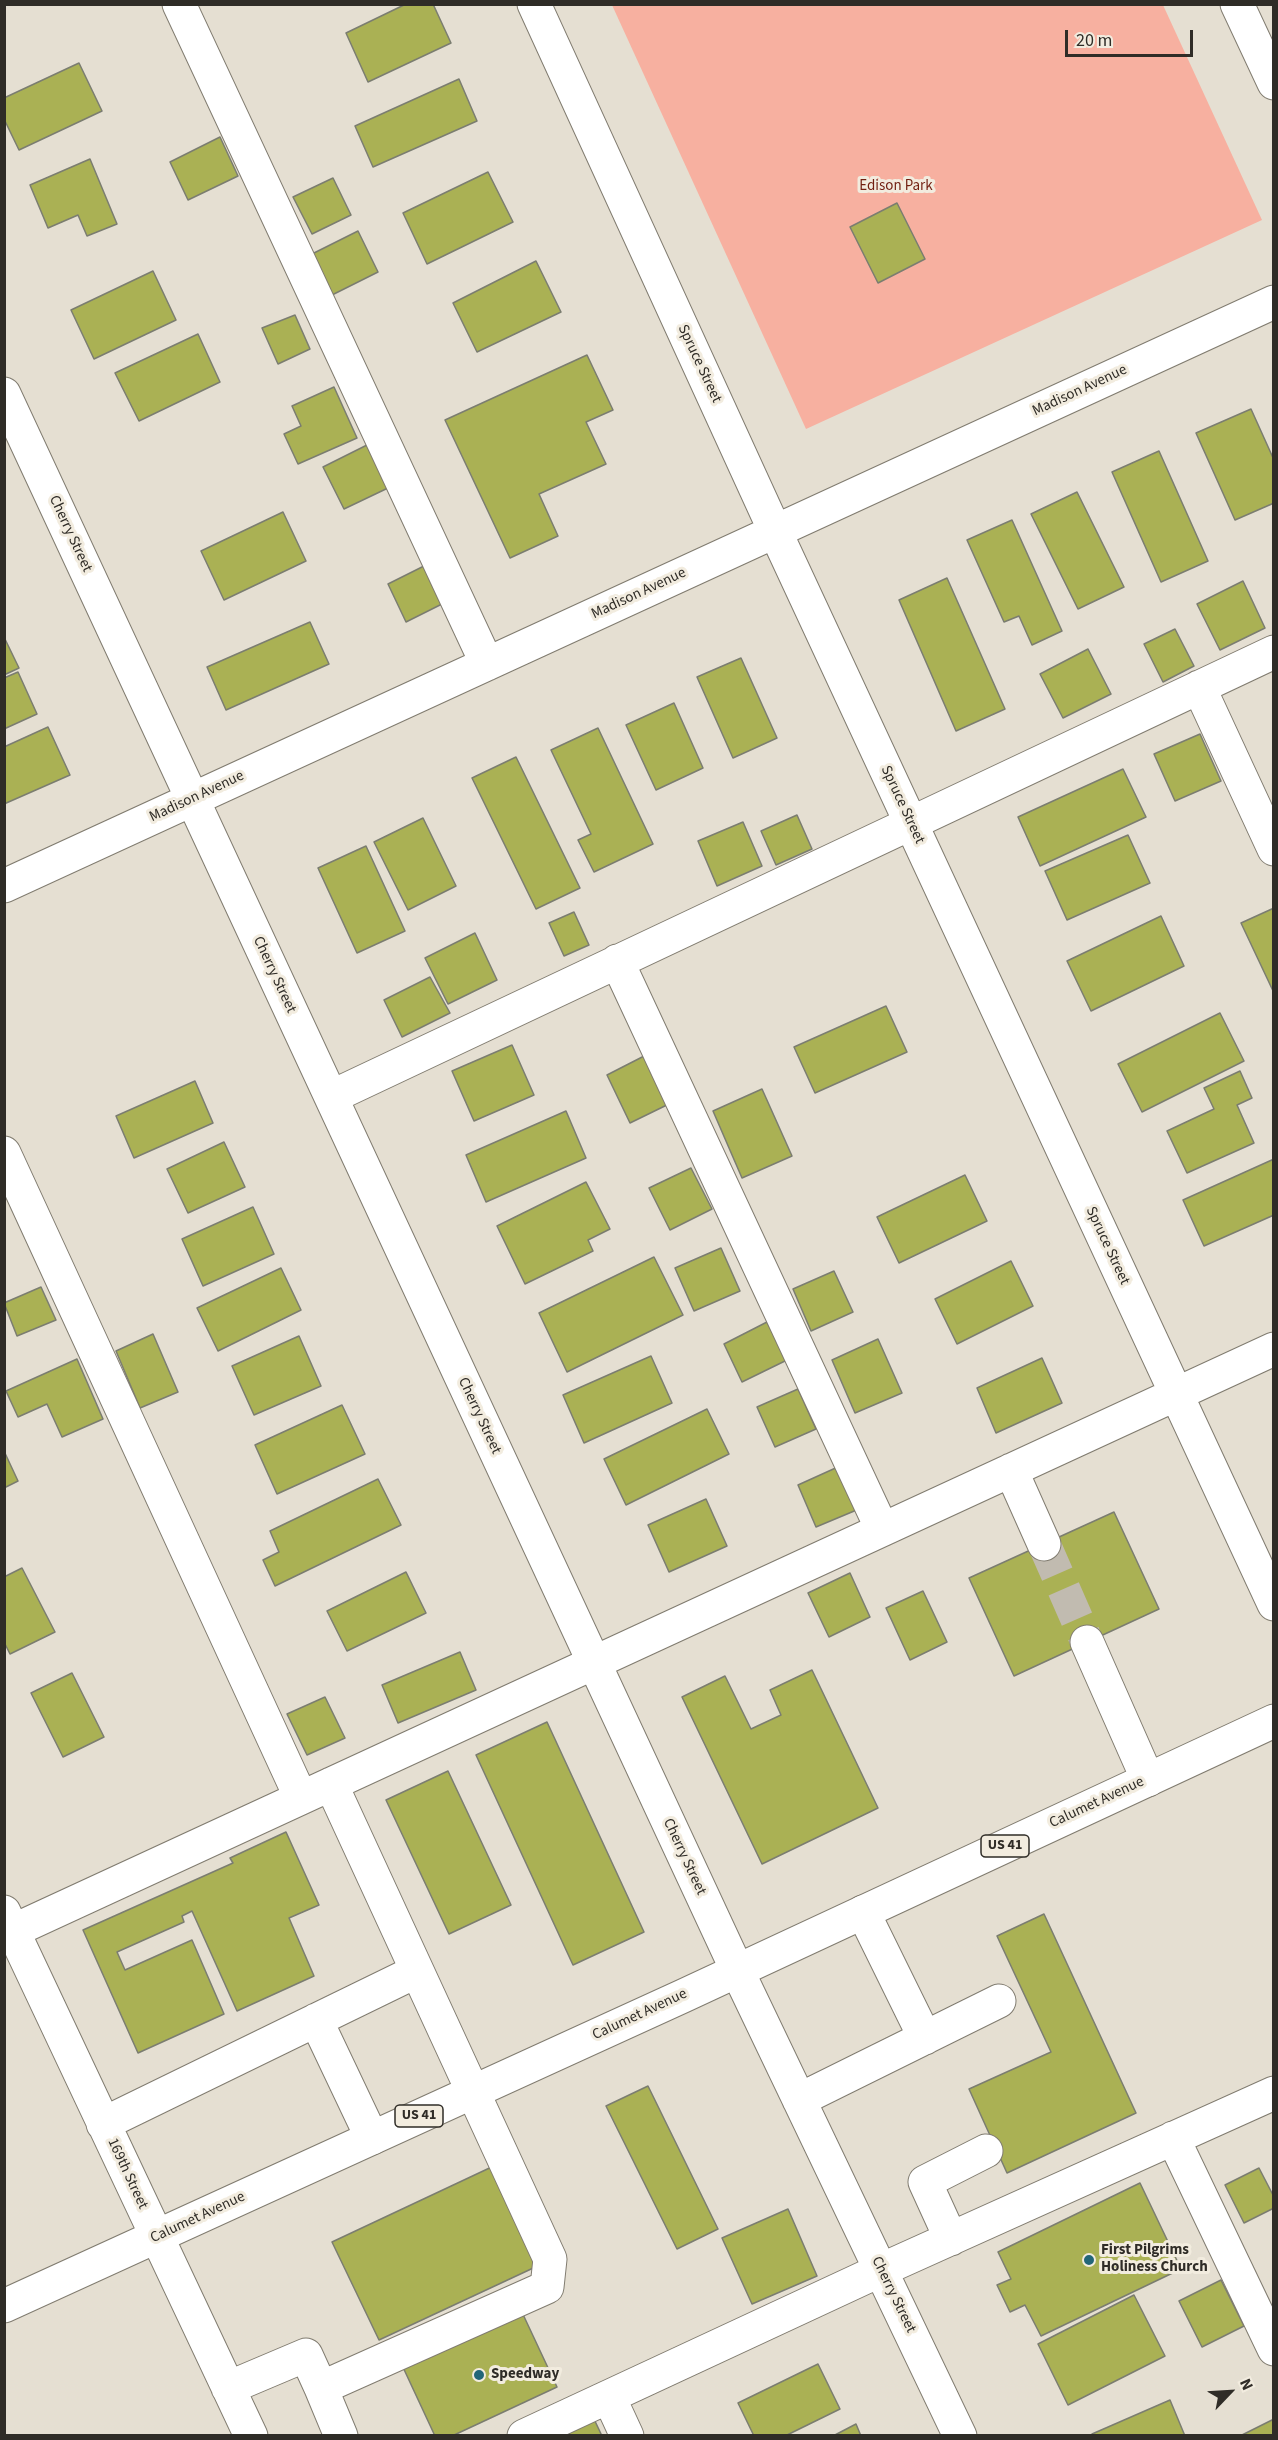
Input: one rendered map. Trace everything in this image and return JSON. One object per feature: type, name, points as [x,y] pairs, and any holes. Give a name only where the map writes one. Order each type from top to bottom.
[{"type":"street","points":[[179,4],[487,664]]},
{"type":"street","name":"Spruce Street","points":[[534,4],[910,823],[1274,1604]]},
{"type":"street","points":[[1237,4],[1274,83]]},
{"type":"street","name":"Madison Avenue","points":[[4,886],[1274,302]]},
{"type":"street","name":"Cherry Street","points":[[4,394],[737,1970],[960,2436]]},
{"type":"street","points":[[331,1097],[1274,652]]},
{"type":"street","points":[[1199,687],[1274,849]]},
{"type":"street","points":[[617,962],[882,1529]]},
{"type":"street","points":[[4,1153],[301,1798]]},
{"type":"street","points":[[8,1926],[301,1798],[1274,1349]]},
{"type":"street","points":[[1011,1470],[1044,1544]]},
{"type":"street","points":[[1087,1642],[1149,1780]]},
{"type":"street","name":"Calumet Avenue","points":[[4,2306],[1274,1721]]},
{"type":"street","points":[[321,2388],[547,2287],[550,2259],[331,1784]]},
{"type":"street","points":[[863,1912],[925,2038]]},
{"type":"street","name":"169th Street","points":[[8,1926],[251,2436]]},
{"type":"street","points":[[103,2124],[417,1971]]},
{"type":"street","points":[[799,2100],[999,2001]]},
{"type":"street","points":[[316,2020],[372,2138]]},
{"type":"street","points":[[524,2436],[881,2270],[1274,2093]]},
{"type":"street","points":[[1173,2138],[1274,2349]]},
{"type":"street","points":[[951,2239],[925,2182],[986,2151]]},
{"type":"street","points":[[228,2388],[306,2355],[341,2436]]},
{"type":"street","points":[[609,2397],[627,2436]]},
{"type":"green space","name":"Edison Park","points":[[612,5],[1163,5],[1262,220],[806,429]]},
{"type":"building","points":[[406,4],[433,4],[451,43],[368,82],[346,33]]},
{"type":"building","points":[[79,63],[102,111],[19,150],[4,119],[4,98]]},
{"type":"building","points":[[459,79],[477,121],[373,167],[355,126]]},
{"type":"building","points":[[220,137],[238,176],[188,200],[170,162]]},
{"type":"building","points":[[90,159],[117,224],[87,236],[78,215],[48,228],[30,185]]},
{"type":"building","points":[[488,172],[513,222],[427,264],[403,213]]},
{"type":"building","points":[[333,178],[351,215],[312,234],[293,197]]},
{"type":"building","points":[[897,203],[925,259],[878,283],[850,227]]},
{"type":"building","points":[[358,231],[378,272],[330,296],[310,255]]},
{"type":"building","points":[[536,261],[561,312],[477,352],[453,303]]},
{"type":"building","points":[[153,271],[176,320],[94,359],[71,310]]},
{"type":"building","points":[[295,315],[310,349],[278,364],[262,328]]},
{"type":"building","points":[[198,334],[220,382],[139,421],[115,373]]},
{"type":"building","points":[[587,355],[613,410],[586,422],[606,464],[539,494],[558,536],[510,558],[445,420]]},
{"type":"building","points":[[334,387],[357,438],[298,464],[284,434],[301,426],[292,406]]},
{"type":"building","points":[[1251,409],[1274,460],[1274,503],[1235,520],[1196,433]]},
{"type":"building","points":[[367,445],[388,488],[344,509],[323,467]]},
{"type":"building","points":[[1159,451],[1208,561],[1161,582],[1112,472]]},
{"type":"building","points":[[1077,492],[1124,587],[1078,609],[1031,514]]},
{"type":"building","points":[[283,512],[306,561],[224,600],[201,551]]},
{"type":"building","points":[[1012,520],[1062,631],[1032,645],[1019,616],[1004,622],[967,540]]},
{"type":"building","points":[[424,566],[442,604],[406,622],[388,584]]},
{"type":"building","points":[[947,578],[1005,709],[956,731],[899,600]]},
{"type":"building","points":[[1243,581],[1265,628],[1220,650],[1197,604]]},
{"type":"building","points":[[310,622],[329,664],[226,710],[207,667]]},
{"type":"building","points":[[1175,629],[1194,666],[1163,682],[1144,644]]},
{"type":"building","points":[[4,637],[19,668],[4,675]]},
{"type":"building","points":[[1088,649],[1111,694],[1063,718],[1040,674]]},
{"type":"building","points":[[741,658],[777,738],[733,758],[697,677]]},
{"type":"building","points":[[18,672],[37,714],[4,729],[4,678]]},
{"type":"building","points":[[674,703],[703,768],[656,790],[626,725]]},
{"type":"building","points":[[48,727],[70,775],[4,804],[4,747]]},
{"type":"building","points":[[598,728],[653,844],[594,872],[578,840],[591,834],[551,750]]},
{"type":"building","points":[[1200,734],[1221,781],[1175,801],[1154,754]]},
{"type":"building","points":[[516,757],[580,888],[536,909],[472,778]]},
{"type":"building","points":[[1123,769],[1146,817],[1040,866],[1018,817]]},
{"type":"building","points":[[797,815],[812,849],[776,865],[761,831]]},
{"type":"building","points":[[423,818],[456,886],[408,910],[374,842]]},
{"type":"building","points":[[743,822],[762,866],[717,886],[698,841]]},
{"type":"building","points":[[1128,835],[1150,883],[1067,920],[1045,871]]},
{"type":"building","points":[[366,846],[405,931],[357,953],[318,868]]},
{"type":"building","points":[[1274,908],[1274,993],[1241,923]]},
{"type":"building","points":[[574,912],[589,945],[564,956],[549,923]]},
{"type":"building","points":[[1161,916],[1184,966],[1091,1011],[1067,961]]},
{"type":"building","points":[[475,933],[497,980],[448,1004],[425,958]]},
{"type":"building","points":[[430,977],[450,1013],[402,1037],[384,1000]]},
{"type":"building","points":[[886,1006],[907,1052],[815,1093],[794,1047]]},
{"type":"building","points":[[1220,1013],[1244,1061],[1142,1112],[1118,1064]]},
{"type":"building","points":[[512,1045],[534,1095],[474,1121],[452,1071]]},
{"type":"building","points":[[650,1053],[673,1102],[630,1123],[607,1075]]},
{"type":"building","points":[[1240,1071],[1252,1098],[1237,1105],[1254,1143],[1187,1173],[1167,1131],[1214,1109],[1204,1088]]},
{"type":"building","points":[[195,1081],[213,1123],[134,1158],[116,1116]]},
{"type":"building","points":[[762,1089],[792,1156],[742,1178],[713,1111]]},
{"type":"building","points":[[566,1111],[586,1158],[486,1202],[466,1155]]},
{"type":"building","points":[[224,1142],[245,1187],[188,1213],[167,1169]]},
{"type":"building","points":[[1274,1159],[1274,1215],[1204,1246],[1183,1200]]},
{"type":"building","points":[[691,1168],[712,1209],[670,1230],[649,1188]]},
{"type":"building","points":[[965,1175],[987,1221],[899,1263],[877,1217]]},
{"type":"building","points":[[586,1182],[610,1229],[588,1240],[593,1251],[525,1284],[497,1226]]},
{"type":"building","points":[[253,1207],[274,1254],[203,1286],[182,1239]]},
{"type":"building","points":[[721,1248],[740,1291],[694,1311],[675,1268]]},
{"type":"building","points":[[654,1257],[683,1315],[567,1372],[539,1313]]},
{"type":"building","points":[[1011,1261],[1033,1306],[957,1344],[935,1299]]},
{"type":"building","points":[[281,1268],[301,1310],[218,1351],[197,1308]]},
{"type":"building","points":[[834,1271],[853,1312],[811,1331],[793,1289]]},
{"type":"building","points":[[41,1287],[56,1320],[17,1336],[4,1303]]},
{"type":"building","points":[[767,1322],[787,1360],[742,1382],[724,1344]]},
{"type":"building","points":[[153,1334],[178,1392],[140,1408],[116,1351]]},
{"type":"building","points":[[299,1336],[321,1386],[254,1415],[232,1366]]},
{"type":"building","points":[[878,1339],[902,1393],[855,1413],[832,1360]]},
{"type":"building","points":[[651,1356],[672,1403],[584,1443],[563,1395]]},
{"type":"building","points":[[1042,1358],[1062,1403],[996,1433],[977,1388]]},
{"type":"building","points":[[77,1359],[103,1419],[62,1437],[47,1404],[18,1417],[6,1391]]},
{"type":"building","points":[[798,1389],[816,1429],[775,1447],[757,1407]]},
{"type":"building","points":[[342,1405],[365,1454],[277,1494],[255,1445]]},
{"type":"building","points":[[707,1409],[729,1454],[626,1505],[604,1459]]},
{"type":"building","points":[[4,1451],[18,1481],[4,1488]]},
{"type":"building","points":[[840,1466],[859,1509],[816,1527],[798,1485]]},
{"type":"building","points":[[378,1479],[401,1525],[275,1586],[263,1560],[279,1552],[270,1531]]},
{"type":"building","points":[[706,1499],[727,1546],[669,1572],[648,1525]]},
{"type":"building","points":[[1114,1512],[1159,1609],[1014,1676],[969,1578]]},
{"type":"building","points":[[22,1568],[55,1632],[10,1654],[4,1642],[4,1577]]},
{"type":"building","points":[[406,1572],[426,1613],[347,1651],[327,1611]]},
{"type":"building","points":[[850,1573],[870,1617],[829,1637],[808,1593]]},
{"type":"building","points":[[923,1591],[947,1642],[910,1660],[886,1608]]},
{"type":"building","points":[[460,1652],[476,1690],[398,1723],[382,1685]]},
{"type":"building","points":[[812,1670],[878,1808],[762,1864],[682,1697],[725,1676],[751,1729],[781,1715],[770,1690]]},
{"type":"building","points":[[72,1673],[104,1737],[63,1757],[31,1693]]},
{"type":"building","points":[[325,1697],[345,1738],[307,1755],[287,1714]]},
{"type":"building","points":[[547,1722],[644,1932],[573,1965],[476,1755]]},
{"type":"building","points":[[448,1771],[511,1905],[449,1934],[386,1800]]},
{"type":"building","points":[[286,1832],[319,1905],[289,1918],[314,1976],[237,2011],[192,1911],[182,1916],[184,1922],[117,1952],[125,1970],[192,1940],[224,2014],[138,2053],[83,1930],[233,1863],[230,1858]]},
{"type":"building","points":[[1044,1914],[1136,2113],[1007,2173],[969,2089],[1051,2052],[997,1936]]},
{"type":"building","points":[[648,2086],[718,2229],[677,2249],[606,2106]]},
{"type":"building","points":[[498,2164],[544,2263],[379,2340],[332,2242]]},
{"type":"building","points":[[1259,2168],[1274,2197],[1274,2208],[1244,2223],[1225,2185]]},
{"type":"building","name":"First Pilgrims Holiness Church","points":[[1140,2183],[1181,2269],[1041,2336],[1025,2305],[1010,2312],[997,2285],[1011,2279],[998,2252]]},
{"type":"building","points":[[788,2209],[817,2276],[752,2304],[722,2238]]},
{"type":"building","points":[[1221,2280],[1244,2326],[1202,2347],[1179,2301]]},
{"type":"building","points":[[1134,2295],[1165,2356],[1068,2405],[1038,2344]]},
{"type":"building","name":"Speedway","points":[[520,2308],[557,2387],[452,2436],[435,2436],[401,2363]]},
{"type":"building","points":[[818,2364],[840,2409],[785,2436],[754,2436],[738,2403]]},
{"type":"building","points":[[1170,2400],[1185,2436],[1093,2436],[1092,2434]]},
{"type":"building","points":[[594,2419],[602,2436],[559,2436]]},
{"type":"building","points":[[1274,2419],[1274,2436],[1240,2436]]},
{"type":"building","points":[[856,2424],[861,2436],[833,2436]]},
{"type":"tunnel","points":[[1044,1544],[1087,1642]]},
{"type":"place","name":"First Pilgrims Holiness Church","points":[[1089,2260]]},
{"type":"place","name":"Speedway","points":[[479,2375]]}]
